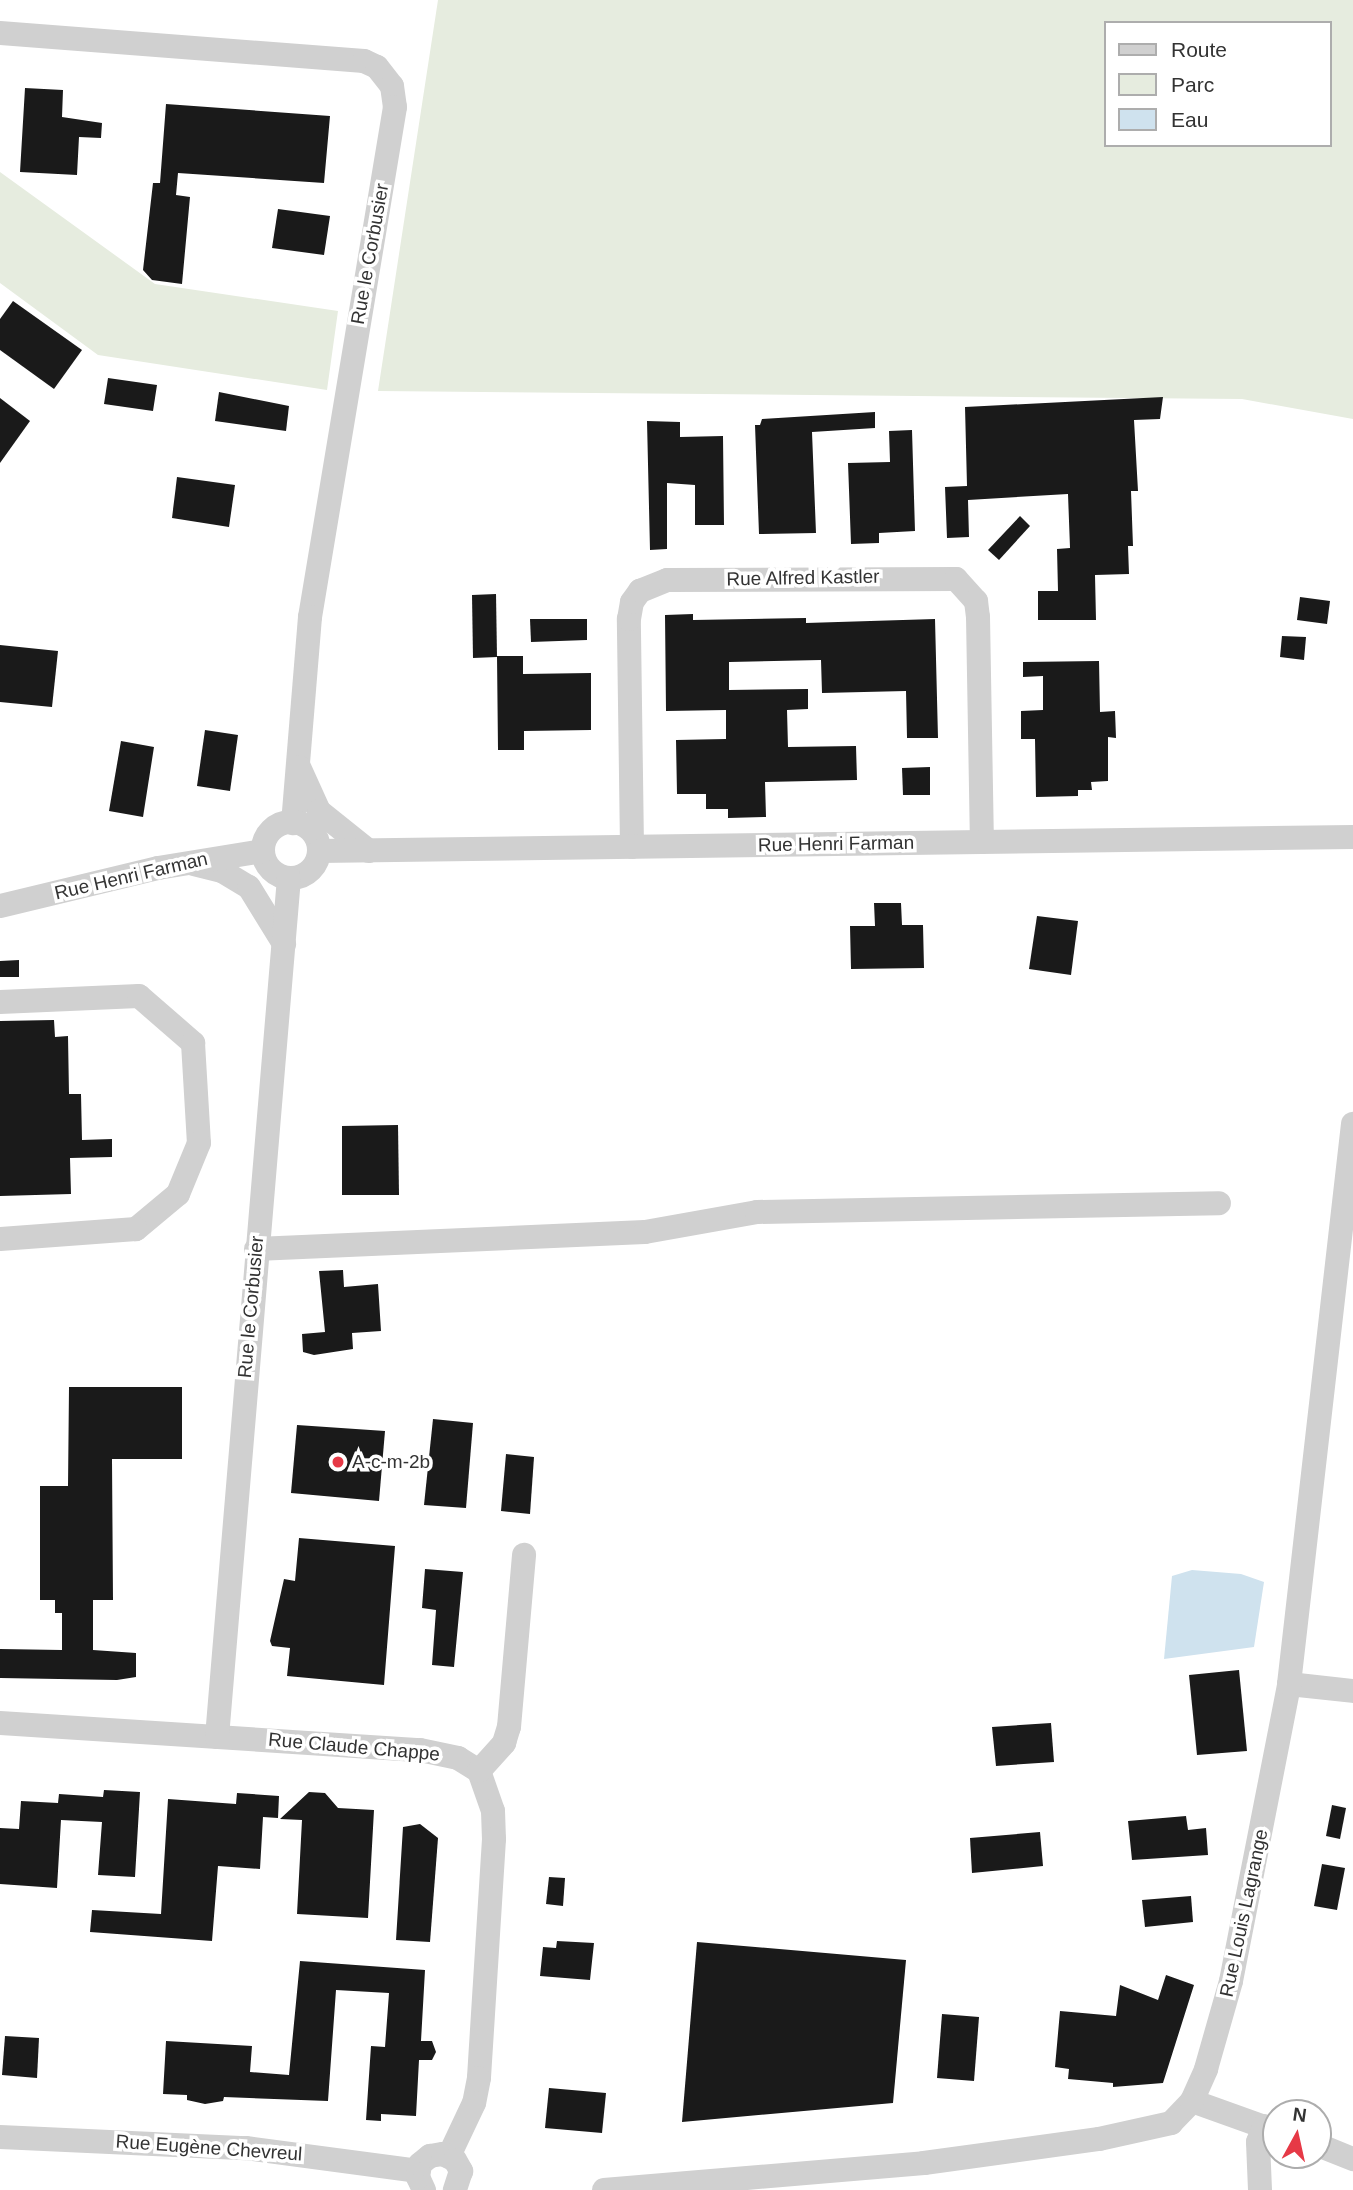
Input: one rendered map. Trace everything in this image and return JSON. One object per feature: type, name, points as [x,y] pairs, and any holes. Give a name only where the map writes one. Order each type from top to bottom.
[{"type":"street","name":"Rue le Corbusier","points":[[0,33],[364,61],[377,67],[392,86],[395,107],[317,568],[293,822]]},
{"type":"street","name":"Rue Alfred Kastler","points":[[632,848],[629,619],[632,602],[640,591],[667,580],[956,579],[976,601],[978,617],[982,842]]},
{"type":"street","points":[[298,763],[319,811],[369,851]]},
{"type":"street","points":[[293,822],[314,834],[319,851],[312,869],[289,877],[271,869],[263,851],[272,830],[293,822]]},
{"type":"street","name":"Rue Henri Farman","points":[[319,851],[1353,837]]},
{"type":"street","name":"Rue Henri Farman","points":[[0,906],[189,862],[263,851]]},
{"type":"street","points":[[189,862],[222,872],[249,887],[284,944]]},
{"type":"street","name":"Rue le Corbusier","points":[[217,1737],[289,877]]},
{"type":"street","points":[[0,1002],[139,996],[193,1043],[199,1143],[178,1194],[136,1229],[0,1239]]},
{"type":"street","name":"Rue Louis Lagrange","points":[[604,2190],[871,2179],[1156,2128],[1171,2123],[1192,2101],[1206,2069],[1231,1981],[1289,1684],[1353,1130]]},
{"type":"street","points":[[256,1249],[645,1232],[757,1212],[1219,1203]]},
{"type":"street","points":[[449,2156],[474,2103],[479,2078],[494,1811],[479,1771],[504,1743],[509,1727],[524,1555]]},
{"type":"street","points":[[1289,1684],[1353,1691]]},
{"type":"street","name":"Rue Claude Chappe","points":[[0,1723],[420,1749],[458,1758],[479,1771]]},
{"type":"street","points":[[1192,2101],[1262,2126]]},
{"type":"street","name":"Rue Eugène Chevreul","points":[[0,2137],[246,2148],[421,2180]]},
{"type":"street","points":[[1260,2190],[1258,2142],[1262,2138]]},
{"type":"street","points":[[1332,2151],[1353,2159]]},
{"type":"street","points":[[421,2180],[430,2155],[449,2156],[461,2171],[462,2188]]},
{"type":"green space","points":[[438,0],[1353,0],[1353,419],[1242,399],[378,391]]},
{"type":"green space","points":[[0,172],[155,284],[338,311],[327,390],[98,355],[0,283]]},
{"type":"water","points":[[1192,1570],[1241,1574],[1264,1582],[1254,1647],[1164,1659],[1172,1576]]},
{"type":"building","points":[[25,88],[63,90],[62,117],[102,123],[101,138],[79,137],[77,175],[20,172]]},
{"type":"building","points":[[166,104],[330,116],[324,183],[178,173],[176,195],[190,197],[182,284],[152,280],[143,270],[153,183],[160,183]]},
{"type":"building","points":[[278,209],[330,216],[324,255],[272,248]]},
{"type":"building","points":[[13,301],[82,350],[54,389],[0,350],[0,319]]},
{"type":"building","points":[[108,378],[157,385],[153,411],[104,404]]},
{"type":"building","points":[[219,392],[289,406],[286,431],[215,421]]},
{"type":"building","points":[[1163,397],[1160,419],[1134,420],[1138,491],[1131,491],[1133,546],[1128,546],[1129,574],[1095,575],[1096,620],[1038,620],[1038,591],[1058,591],[1057,549],[1070,548],[1068,494],[968,500],[969,537],[947,538],[945,487],[967,486],[965,407]]},
{"type":"building","points":[[0,398],[30,421],[0,463]]},
{"type":"building","points":[[875,412],[875,428],[812,432],[816,533],[759,534],[755,425],[760,425],[762,419]]},
{"type":"building","points":[[647,421],[680,422],[680,437],[723,436],[724,525],[695,525],[695,485],[667,483],[667,549],[650,550]]},
{"type":"building","points":[[912,430],[915,531],[879,533],[879,543],[851,544],[848,463],[890,462],[889,431]]},
{"type":"building","points":[[177,477],[235,485],[229,527],[172,518]]},
{"type":"building","points":[[1020,516],[1030,526],[999,560],[988,550]]},
{"type":"building","points":[[496,594],[497,657],[473,658],[472,595]]},
{"type":"building","points":[[1300,597],[1330,601],[1327,624],[1297,620]]},
{"type":"building","points":[[693,614],[693,620],[806,618],[806,623],[935,619],[938,738],[907,738],[906,691],[822,693],[821,660],[729,662],[729,690],[808,689],[808,709],[787,710],[788,747],[856,746],[857,780],[765,782],[766,817],[728,818],[728,809],[706,809],[706,794],[677,794],[676,740],[726,739],[726,710],[666,711],[665,615]]},
{"type":"building","points":[[530,619],[587,619],[587,640],[531,642]]},
{"type":"building","points":[[1282,636],[1306,637],[1304,660],[1280,657]]},
{"type":"building","points":[[0,645],[58,651],[52,707],[0,702]]},
{"type":"building","points":[[497,656],[523,656],[523,674],[591,673],[591,730],[524,731],[524,750],[498,750]]},
{"type":"building","points":[[1099,661],[1100,712],[1115,711],[1116,738],[1108,737],[1108,781],[1091,782],[1092,790],[1078,790],[1078,796],[1036,797],[1035,739],[1021,739],[1021,711],[1043,710],[1043,676],[1023,677],[1023,662]]},
{"type":"building","points":[[205,730],[238,735],[230,791],[197,786]]},
{"type":"building","points":[[121,741],[154,747],[143,817],[109,811]]},
{"type":"building","points":[[930,767],[930,795],[903,795],[902,768]]},
{"type":"building","points":[[874,903],[901,903],[902,925],[923,925],[924,968],[851,969],[850,926],[875,926]]},
{"type":"building","points":[[1037,916],[1078,921],[1071,975],[1029,969]]},
{"type":"building","points":[[19,960],[19,977],[0,977],[0,961]]},
{"type":"building","points":[[54,1020],[55,1037],[68,1036],[69,1094],[81,1094],[82,1140],[112,1139],[112,1157],[70,1158],[71,1194],[0,1196],[0,1021]]},
{"type":"building","points":[[398,1125],[399,1195],[342,1195],[342,1126]]},
{"type":"building","points":[[343,1270],[344,1287],[378,1284],[381,1331],[352,1333],[353,1349],[314,1355],[303,1352],[302,1334],[325,1332],[319,1271]]},
{"type":"building","points":[[69,1387],[182,1387],[182,1459],[112,1459],[113,1600],[93,1600],[93,1650],[136,1653],[136,1677],[117,1680],[0,1678],[0,1649],[62,1650],[62,1613],[55,1613],[55,1600],[40,1600],[40,1486],[68,1486]]},
{"type":"building","points":[[433,1419],[473,1423],[466,1508],[424,1505]]},
{"type":"building","name":"A-c-m-2b","points":[[297,1425],[385,1431],[379,1501],[291,1493]]},
{"type":"building","points":[[506,1454],[534,1457],[530,1514],[501,1511]]},
{"type":"building","points":[[299,1538],[395,1546],[384,1685],[287,1676],[290,1648],[272,1646],[270,1641],[284,1579],[295,1581]]},
{"type":"building","points":[[425,1569],[463,1572],[454,1667],[432,1665],[436,1610],[422,1608]]},
{"type":"building","points":[[1239,1670],[1247,1751],[1197,1755],[1189,1675]]},
{"type":"building","points":[[1051,1723],[1054,1762],[996,1766],[992,1727]]},
{"type":"building","points":[[104,1790],[140,1792],[135,1877],[98,1875],[102,1822],[61,1820],[57,1888],[0,1884],[0,1828],[19,1829],[21,1801],[58,1803],[59,1794],[103,1797]]},
{"type":"building","points":[[309,1792],[325,1793],[338,1808],[374,1810],[368,1918],[297,1914],[302,1820],[280,1819]]},
{"type":"building","points":[[237,1793],[279,1796],[278,1818],[263,1817],[260,1869],[218,1866],[212,1941],[90,1932],[92,1910],[161,1914],[168,1799],[236,1804]]},
{"type":"building","points":[[1332,1805],[1346,1808],[1340,1839],[1326,1836]]},
{"type":"building","points":[[1186,1816],[1188,1830],[1206,1828],[1208,1855],[1132,1860],[1128,1821]]},
{"type":"building","points":[[420,1824],[438,1838],[430,1942],[396,1940],[403,1827]]},
{"type":"building","points":[[1040,1832],[1043,1866],[972,1873],[970,1838]]},
{"type":"building","points":[[1322,1864],[1345,1868],[1337,1910],[1314,1906]]},
{"type":"building","points":[[549,1877],[565,1878],[563,1906],[546,1904]]},
{"type":"building","points":[[1191,1896],[1193,1922],[1145,1927],[1142,1900]]},
{"type":"building","points":[[557,1941],[594,1943],[590,1980],[540,1976],[543,1947],[556,1948]]},
{"type":"building","points":[[697,1942],[906,1960],[893,2103],[682,2122]]},
{"type":"building","points":[[300,1961],[425,1970],[421,2041],[432,2041],[436,2052],[432,2060],[419,2060],[416,2116],[381,2114],[381,2121],[366,2120],[371,2046],[385,2047],[389,1993],[336,1990],[328,2101],[224,2097],[223,2101],[205,2104],[187,2100],[187,2095],[163,2094],[166,2041],[252,2046],[250,2072],[289,2075]]},
{"type":"building","points":[[1166,1975],[1194,1985],[1163,2083],[1113,2087],[1113,2083],[1068,2079],[1069,2069],[1055,2067],[1060,2011],[1116,2016],[1120,1985],[1158,2000]]},
{"type":"building","points":[[942,2014],[979,2017],[974,2081],[937,2078]]},
{"type":"building","points":[[5,2036],[39,2038],[37,2078],[2,2075]]},
{"type":"building","points":[[549,2088],[606,2093],[602,2133],[545,2128]]},
{"type":"place","name":"A-c-m-2b","points":[[338,1462]]}]
